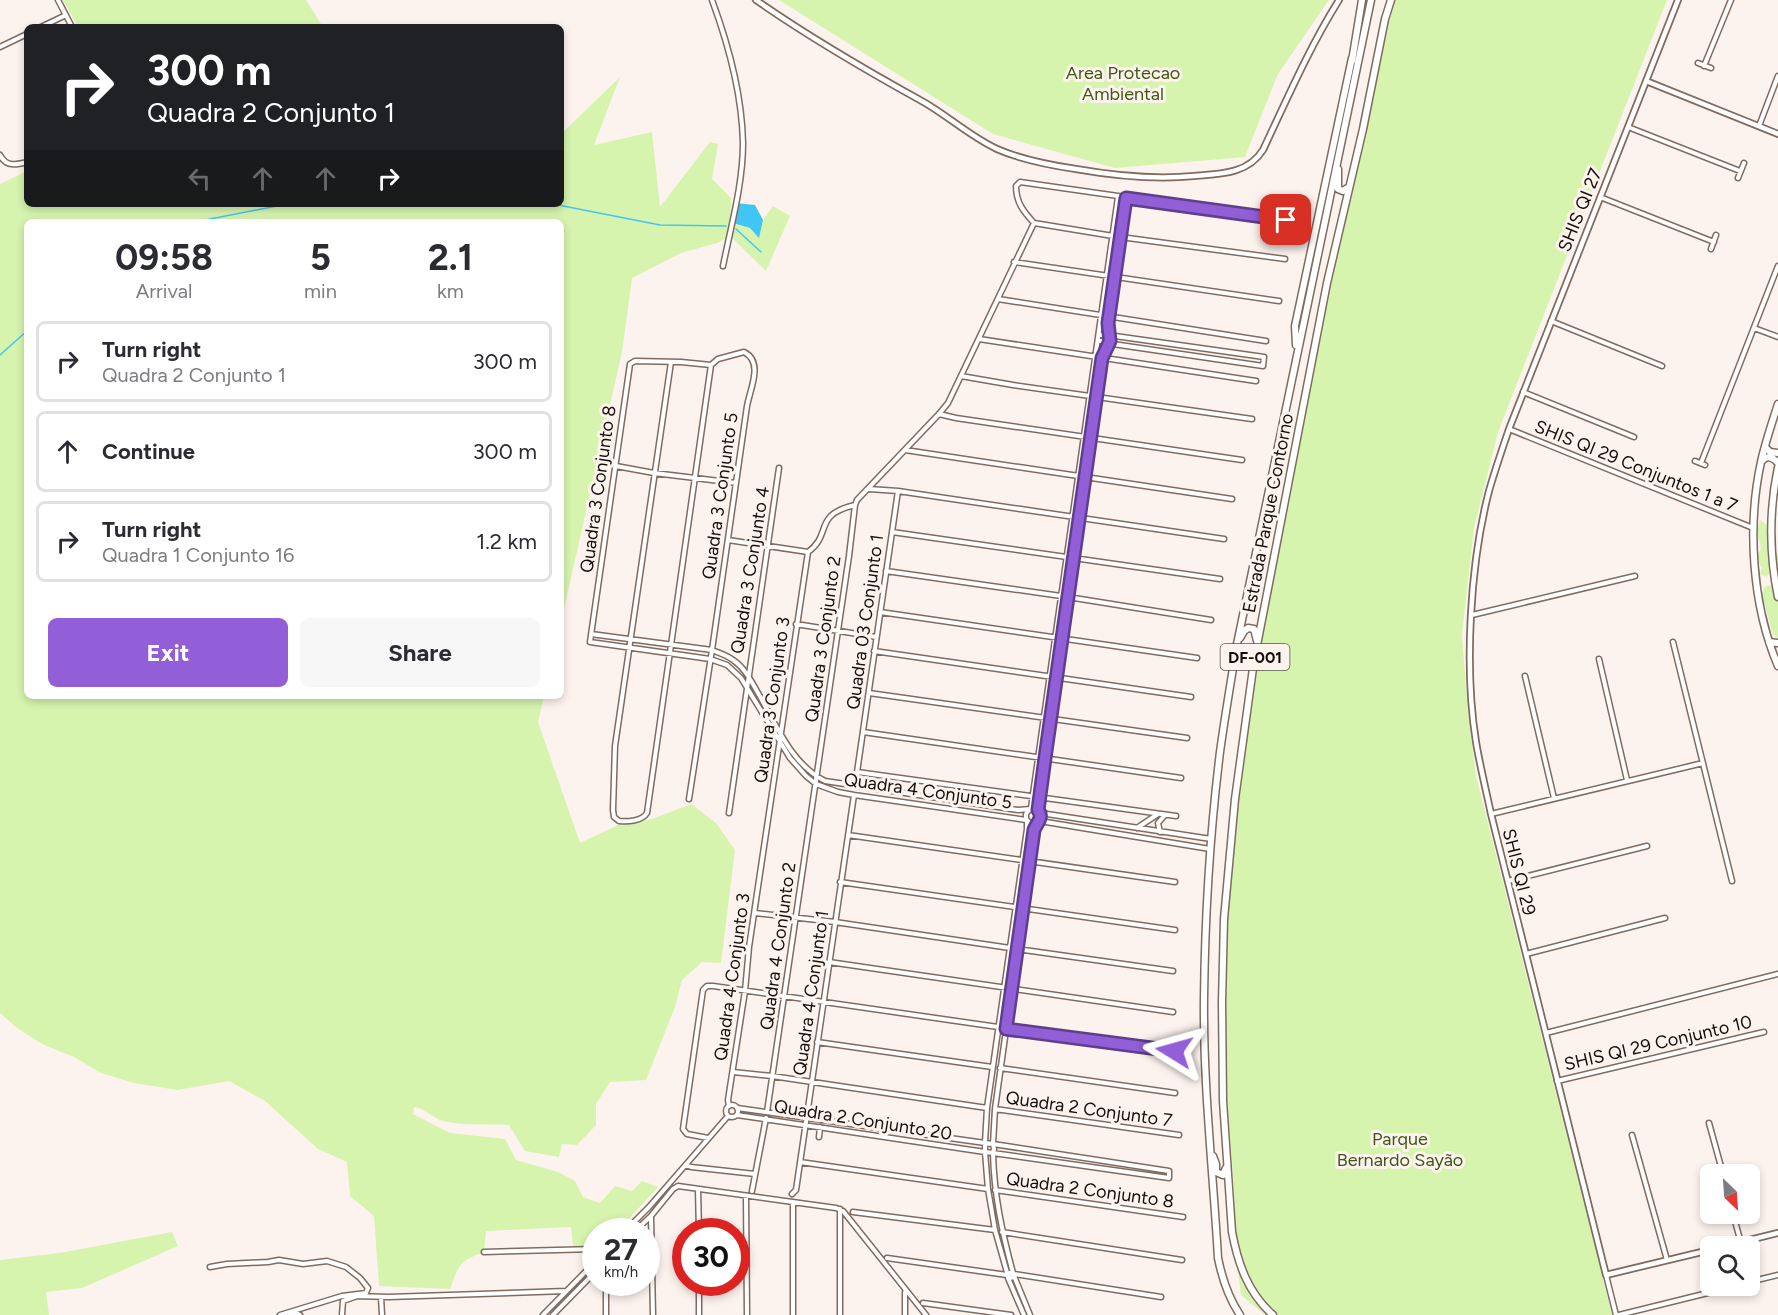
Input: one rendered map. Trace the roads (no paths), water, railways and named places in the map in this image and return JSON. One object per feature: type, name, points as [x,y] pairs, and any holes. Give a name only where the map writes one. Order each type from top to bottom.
[{"type":"main road","name":"Estrada Parque Contorno","points":[[1240,1315],[1227,1292],[1221,1273],[1206,1102],[1204,998],[1211,838],[1220,750],[1237,644],[1371,0]]},
{"type":"main road","name":"Estrada Parque Contorno","points":[[1273,1315],[1248,1285],[1235,1252],[1232,1232],[1223,1101],[1224,918],[1235,799],[1257,644],[1328,283],[1391,0]]},
{"type":"main road","points":[[1296,354],[1295,326],[1352,58],[1360,2]]},
{"type":"main road","points":[[1351,92],[1352,58]]},
{"type":"main road","points":[[1337,165],[1338,189],[1343,191],[1349,188]]},
{"type":"main road","points":[[1778,404],[1761,462],[1754,528],[1755,578],[1769,642],[1775,651],[1778,666]]},
{"type":"main road","points":[[1765,447],[1770,452],[1778,453]]},
{"type":"main road","points":[[1761,462],[1768,457],[1773,458],[1778,465],[1772,501],[1771,544],[1778,597]]},
{"type":"main road","points":[[1237,644],[1248,628],[1254,629],[1257,644]]},
{"type":"main road","points":[[1769,642],[1778,644]]},
{"type":"main road","points":[[1211,1150],[1216,1172],[1223,1174],[1226,1160]]},
{"type":"main road","points":[[1216,1224],[1218,1186],[1225,1186],[1228,1196]]},
{"type":"street","points":[[58,0],[70,24]]},
{"type":"street","points":[[712,0],[734,68],[743,142],[738,190],[723,266]]},
{"type":"street","points":[[756,0],[808,35],[934,107],[996,148],[1046,165],[1130,177],[1168,178],[1226,173],[1245,168],[1256,160],[1263,150],[1303,63],[1339,0]]},
{"type":"street","name":"SHIS QI 27","points":[[1509,429],[1678,0]]},
{"type":"street","points":[[1704,66],[1731,0]]},
{"type":"street","points":[[47,24],[66,15]]},
{"type":"street","points":[[0,47],[24,35]]},
{"type":"street","points":[[1698,63],[1711,68]]},
{"type":"street","points":[[1759,126],[1778,76]]},
{"type":"street","points":[[1646,81],[1778,134]]},
{"type":"street","points":[[1628,127],[1740,171]]},
{"type":"street","points":[[0,155],[11,165],[24,163]]},
{"type":"street","points":[[1738,178],[1744,163]]},
{"type":"street","points":[[1286,220],[1023,182],[1018,182],[1016,186],[1017,199],[1024,212],[1034,223],[1286,260]]},
{"type":"street","points":[[1024,1315],[995,1230],[985,1152],[987,1108],[1027,829],[1026,814],[1030,809],[1050,677],[1118,197]]},
{"type":"street","points":[[1600,197],[1713,242]]},
{"type":"street","points":[[1030,1315],[1011,1275],[994,1190],[995,1109],[1034,830],[1041,818],[1038,810],[1050,718],[1102,358],[1109,343],[1109,316],[1126,198]]},
{"type":"street","points":[[727,540],[808,552],[818,544],[831,515],[838,510],[855,505],[862,494],[948,403],[1034,223]]},
{"type":"street","points":[[1711,249],[1716,235]]},
{"type":"street","points":[[1014,262],[1279,302]]},
{"type":"street","points":[[1700,463],[1778,266]]},
{"type":"street","points":[[998,299],[1266,341]]},
{"type":"street","points":[[1551,321],[1662,366]]},
{"type":"street","points":[[1753,328],[1778,337]]},
{"type":"street","points":[[1110,335],[1264,357],[1263,366],[1109,343],[1098,338],[1110,335]]},
{"type":"street","points":[[979,339],[1256,381]]},
{"type":"street","name":"Quadra 3 Conjunto 5","points":[[710,659],[747,406],[755,368],[754,362],[747,353],[740,352],[715,361],[711,365]]},
{"type":"street","name":"Quadra 3 Conjunto 8","points":[[590,642],[630,364],[633,362],[671,362]]},
{"type":"street","points":[[671,362],[711,365],[647,813],[644,817],[624,821],[615,819],[613,810],[615,746],[671,362]]},
{"type":"street","points":[[962,376],[1013,386],[1252,419]]},
{"type":"street","points":[[1523,392],[1634,437]]},
{"type":"street","points":[[939,414],[1242,460]]},
{"type":"street","name":"SHIS QI 29 Conjuntos 1 a 7","points":[[1509,429],[1754,528]]},
{"type":"street","name":"SHIS QI 29","points":[[1509,429],[1489,492],[1474,578],[1472,700],[1476,742],[1491,814],[1557,1081],[1618,1315]]},
{"type":"street","points":[[904,450],[1232,499]]},
{"type":"street","points":[[616,466],[736,483]]},
{"type":"street","name":"Quadra 3 Conjunto 4","points":[[729,813],[779,468]]},
{"type":"street","points":[[868,489],[898,491],[1224,539]]},
{"type":"street","name":"Quadra 03 Conjunto 1","points":[[855,795],[853,786],[870,693],[874,651],[898,491]]},
{"type":"street","name":"Quadra 3 Conjunto 2","points":[[816,784],[855,505]]},
{"type":"street","points":[[892,532],[1220,579]]},
{"type":"street","name":"Quadra 3 Conjunto 3","points":[[764,852],[808,552]]},
{"type":"street","points":[[886,571],[1211,620]]},
{"type":"street","points":[[1472,615],[1635,576]]},
{"type":"street","points":[[880,612],[1197,658]]},
{"type":"street","points":[[796,624],[876,637]]},
{"type":"street","points":[[591,634],[712,650],[734,660],[748,675],[798,759],[817,777],[831,783],[1018,810],[1038,810],[1047,814],[1211,838]]},
{"type":"street","name":"Quadra 4 Conjunto 5","points":[[590,642],[710,659],[727,665],[735,671],[747,687],[796,767],[816,784],[855,795],[1026,820]]},
{"type":"street","points":[[1673,642],[1732,881]]},
{"type":"street","points":[[874,651],[1191,698]]},
{"type":"street","points":[[689,799],[710,659]]},
{"type":"street","points":[[1599,659],[1627,780]]},
{"type":"street","points":[[1525,676],[1554,799]]},
{"type":"street","points":[[870,693],[1186,738]]},
{"type":"street","points":[[863,732],[1181,778]]},
{"type":"street","points":[[1491,814],[1703,763]]},
{"type":"street","points":[[857,772],[1176,816]]},
{"type":"street","name":"Quadra 4 Conjunto 2","points":[[767,1112],[816,784]]},
{"type":"street","points":[[855,795],[861,787]]},
{"type":"street","name":"Quadra 4 Conjunto 1","points":[[792,1194],[796,1190],[840,882],[855,795]]},
{"type":"street","points":[[1137,828],[1158,814]]},
{"type":"street","points":[[1163,841],[1158,822],[1165,815]]},
{"type":"street","points":[[1026,820],[1031,824],[1046,822],[1210,849]]},
{"type":"street","points":[[1176,843],[1178,834]]},
{"type":"street","points":[[848,835],[1175,882]]},
{"type":"street","points":[[1508,882],[1647,846]]},
{"type":"street","name":"Quadra 4 Conjunto 3","points":[[729,1106],[749,947],[764,852]]},
{"type":"street","points":[[840,882],[1175,930]]},
{"type":"street","points":[[755,913],[835,922],[1010,948]]},
{"type":"street","points":[[1526,954],[1665,918]]},
{"type":"street","points":[[1017,949],[1173,971]]},
{"type":"street","points":[[829,962],[1173,1011]]},
{"type":"street","points":[[1546,1033],[1778,974]]},
{"type":"street","points":[[708,1138],[687,1134],[683,1124],[705,987],[713,986],[998,1028]]},
{"type":"street","points":[[1006,1029],[1174,1051]]},
{"type":"street","name":"SHIS QI 29 Conjunto 10","points":[[1557,1081],[1764,1032]]},
{"type":"street","points":[[817,1042],[992,1067]]},
{"type":"street","points":[[1000,1068],[1175,1093]]},
{"type":"street","points":[[733,1072],[987,1108]]},
{"type":"street","points":[[728,1116],[726,1111],[729,1106],[734,1106],[1169,1171],[1168,1178],[993,1153]]},
{"type":"street","points":[[638,1218],[728,1116],[736,1115],[737,1108]]},
{"type":"street","name":"Quadra 2 Conjunto 7","points":[[995,1109],[1179,1135]]},
{"type":"street","name":"Quadra 2 Conjunto 20","points":[[736,1115],[993,1153]]},
{"type":"street","points":[[752,1191],[766,1118]]},
{"type":"street","points":[[1709,1123],[1720,1164]]},
{"type":"street","points":[[819,1137],[820,1127]]},
{"type":"street","points":[[1632,1135],[1667,1260]]},
{"type":"street","points":[[800,1162],[988,1189]]},
{"type":"street","points":[[686,1165],[755,1174]]},
{"type":"street","points":[[653,1315],[651,1216],[675,1187],[840,1209],[926,1315]]},
{"type":"street","points":[[698,1190],[699,1218]]},
{"type":"street","name":"Quadra 2 Conjunto 8","points":[[994,1190],[1183,1217]]},
{"type":"street","points":[[746,1196],[747,1315]]},
{"type":"street","points":[[793,1203],[793,1315]]},
{"type":"street","points":[[840,1209],[840,1315]]},
{"type":"street","points":[[853,1212],[995,1230]]},
{"type":"street","points":[[1002,1232],[1182,1260]]},
{"type":"street","points":[[1760,1238],[1778,1233]]},
{"type":"street","points":[[484,1252],[582,1250]]},
{"type":"street","points":[[1606,1275],[1700,1252]]},
{"type":"street","points":[[887,1258],[1161,1297]]},
{"type":"street","points":[[210,1267],[279,1260],[303,1264],[327,1261],[346,1267],[368,1288],[366,1293],[342,1296],[280,1315]]},
{"type":"street","points":[[543,1315],[582,1275]]},
{"type":"street","points":[[1760,1279],[1778,1275]]},
{"type":"street","points":[[553,1315],[582,1285]]},
{"type":"street","points":[[342,1315],[343,1301],[357,1296],[566,1291]]},
{"type":"street","points":[[905,1291],[905,1315]]},
{"type":"street","points":[[1618,1315],[1700,1295]]},
{"type":"street","points":[[606,1296],[606,1315]]},
{"type":"street","points":[[699,1296],[699,1315]]},
{"type":"street","points":[[381,1297],[382,1315]]},
{"type":"street","points":[[923,1303],[1011,1315]]},
{"type":"street","points":[[559,1309],[559,1315]]},
{"type":"street","points":[[287,1315],[296,1313],[300,1315]]},
{"type":"water","points":[[736,203],[755,205],[763,220],[759,238],[750,228],[733,223]]},
{"type":"waterway","points":[[564,206],[660,225],[726,226]]},
{"type":"waterway","points":[[210,219],[272,207]]},
{"type":"waterway","points":[[736,229],[761,252]]},
{"type":"waterway","points":[[0,355],[24,334]]},
{"type":"park label","name":"Area Protecao Ambiental","points":[[1123,83]]},
{"type":"park label","name":"Parque Bernardo Sayão","points":[[1400,1149]]}]
